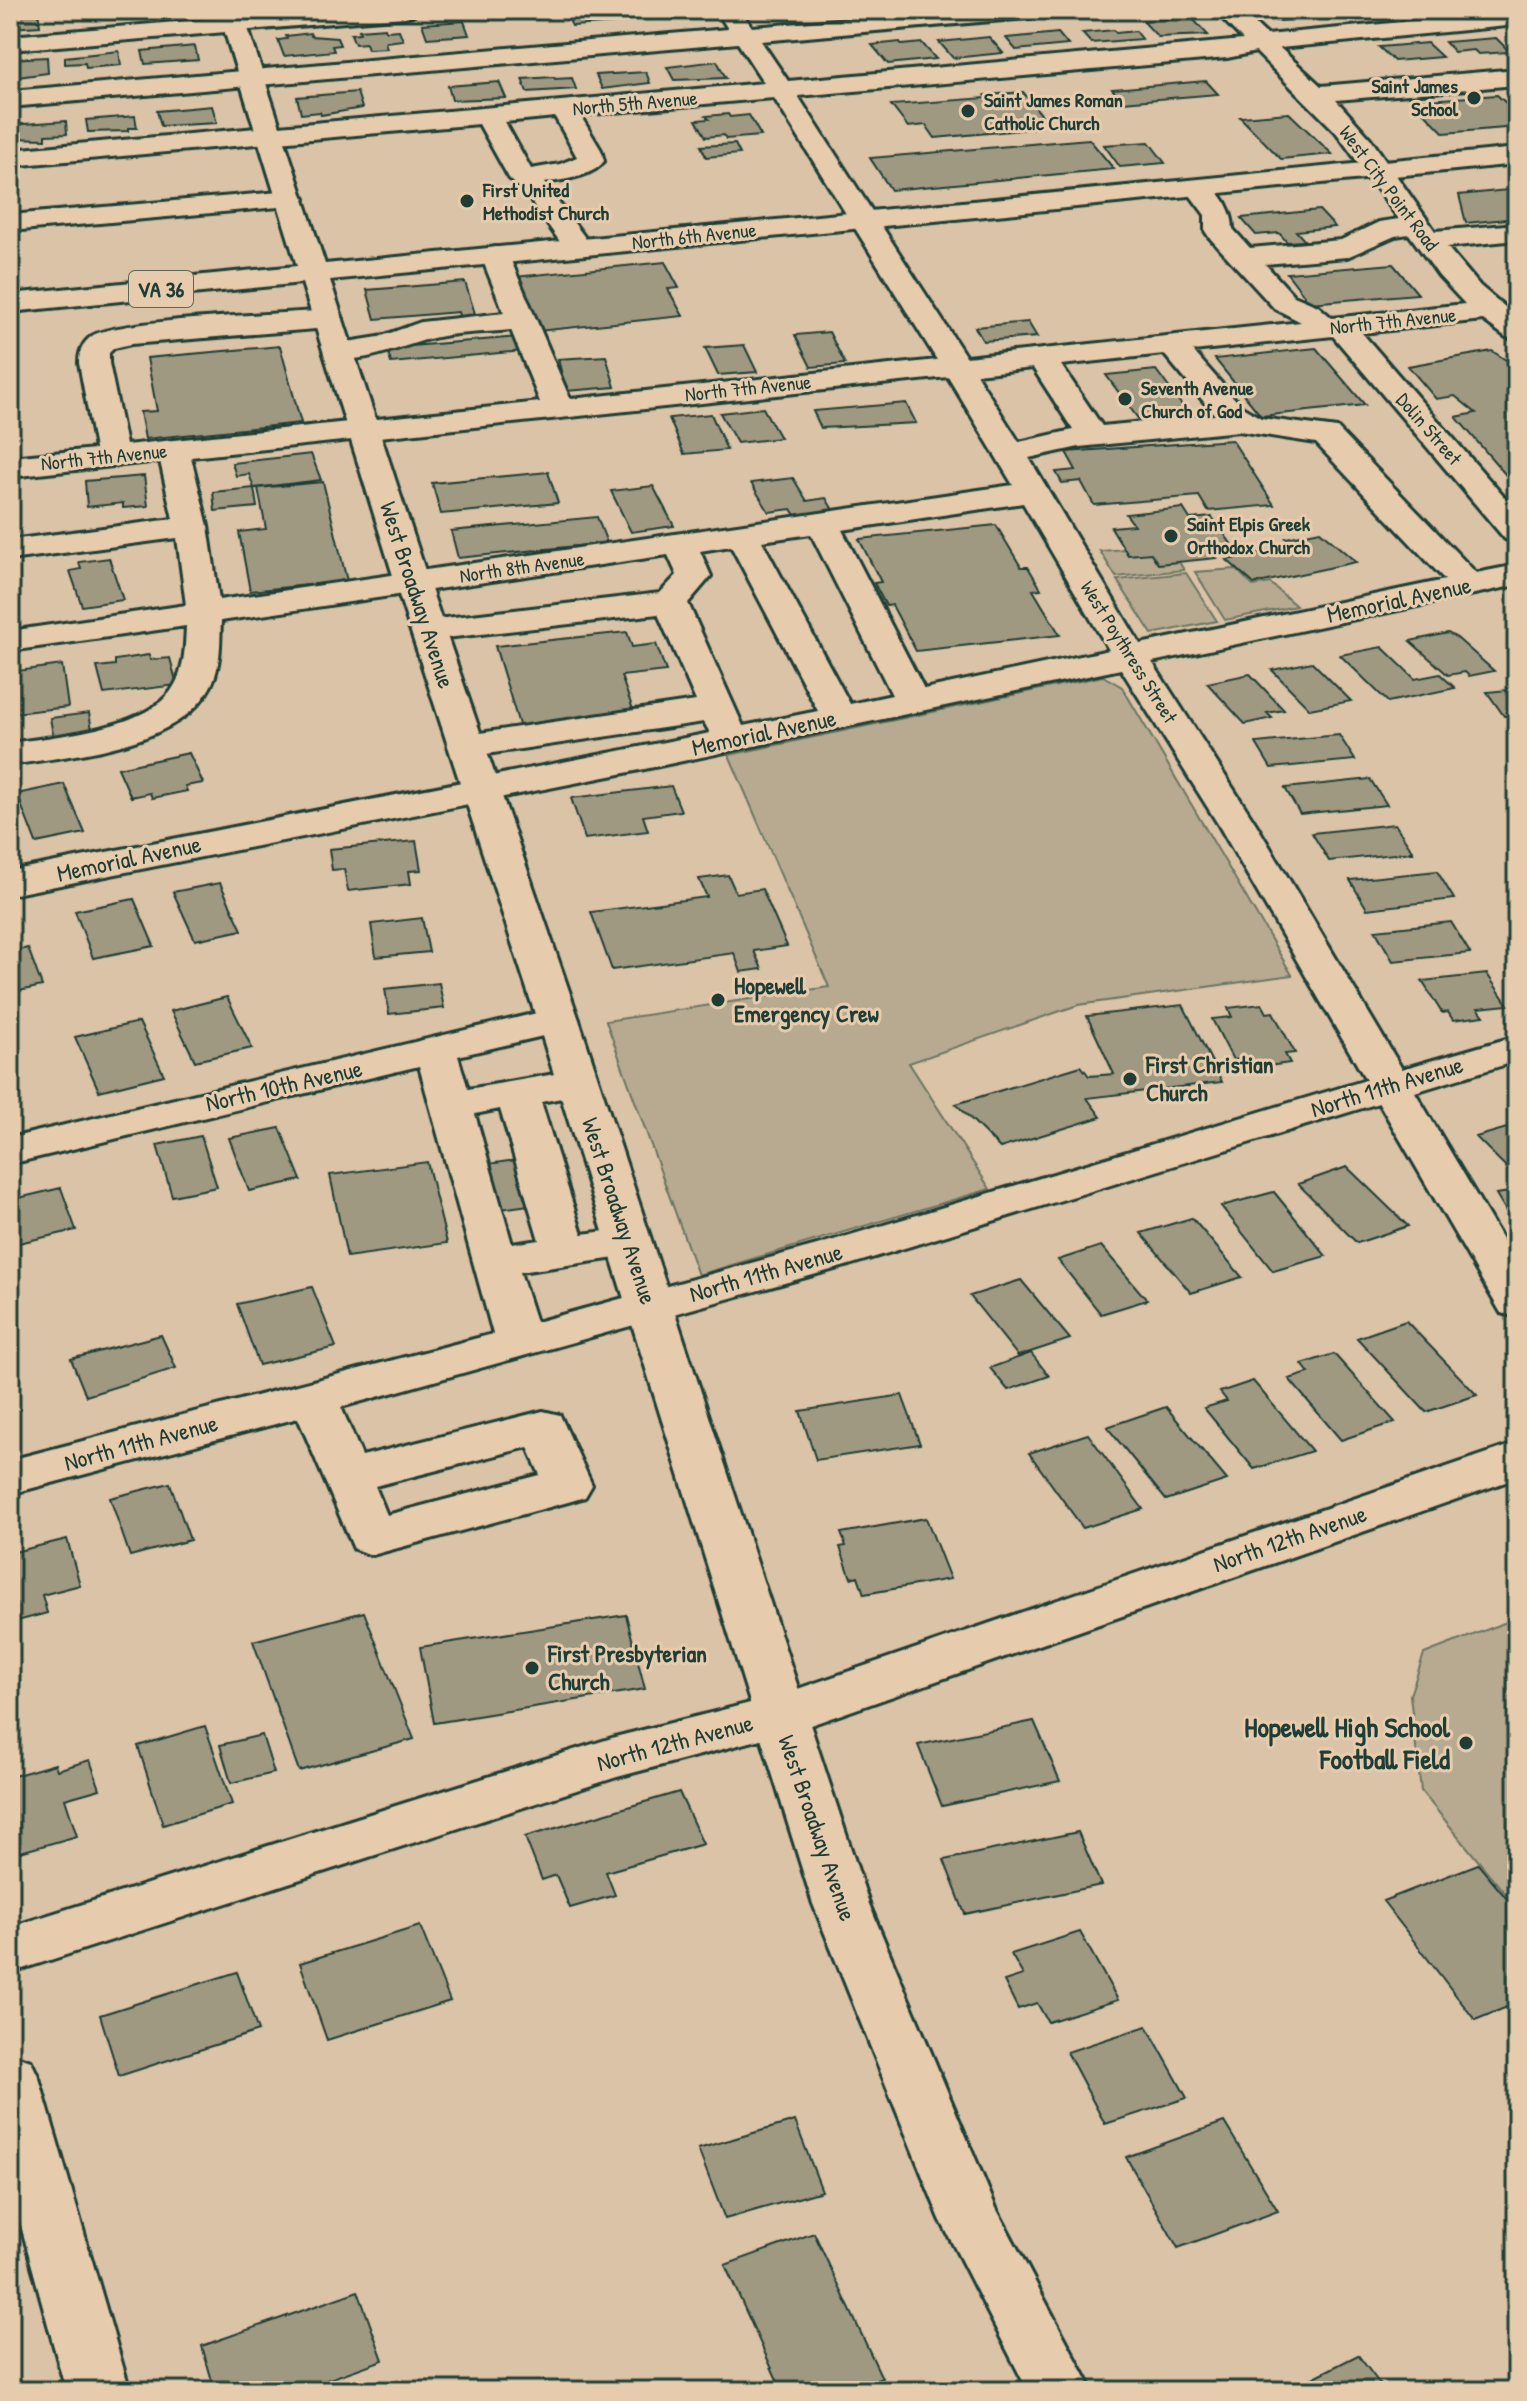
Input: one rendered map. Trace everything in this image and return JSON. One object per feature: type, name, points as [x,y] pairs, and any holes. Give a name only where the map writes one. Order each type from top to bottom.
[{"type":"street","points":[[10,43],[232,17],[405,10]]},
{"type":"street","points":[[10,99],[252,77],[736,22],[1037,10]]},
{"type":"street","name":"West City Point Road","points":[[1226,10],[1360,143],[1463,287],[1487,311],[1517,331]]},
{"type":"street","name":"West Broadway Avenue","points":[[232,17],[412,583],[558,1020],[841,1904],[970,2219],[1061,2391]]},
{"type":"street","name":"North 5th Avenue","points":[[10,158],[1227,50],[1293,38],[1517,18]]},
{"type":"street","name":"West Poythress Street","points":[[736,22],[957,366],[1131,657],[1237,824],[1517,1302]]},
{"type":"street","points":[[1313,94],[1517,77]]},
{"type":"street","points":[[523,178],[566,171],[591,161],[588,150],[564,110]]},
{"type":"street","points":[[488,116],[523,178],[541,195],[578,247]]},
{"type":"street","name":"North 6th Avenue","points":[[10,303],[1517,156]]},
{"type":"street","name":"Dolin Street","points":[[1198,187],[1219,215],[1219,231],[1242,257],[1284,302],[1332,327],[1517,532]]},
{"type":"street","points":[[10,223],[291,199]]},
{"type":"street","points":[[1242,257],[1347,248],[1389,228],[1423,233],[1517,232]]},
{"type":"street","points":[[495,256],[558,408]]},
{"type":"street","name":"North 7th Avenue","points":[[11,460],[112,456],[1487,311]]},
{"type":"street","points":[[112,456],[94,363],[94,352],[103,342],[130,335],[333,335],[385,345],[421,331],[521,320]]},
{"type":"street","points":[[1171,344],[1231,414],[1253,426],[1326,435],[1469,586]]},
{"type":"street","points":[[1041,358],[1094,437]]},
{"type":"street","points":[[1010,453],[1094,437],[1244,421]]},
{"type":"street","points":[[10,754],[88,742],[126,731],[182,702],[196,683],[200,664],[203,585],[173,449]]},
{"type":"street","name":"North 8th Avenue","points":[[10,641],[1033,492]]},
{"type":"street","points":[[822,523],[913,702]]},
{"type":"street","points":[[10,550],[192,526]]},
{"type":"street","points":[[742,535],[839,717]]},
{"type":"street","points":[[428,630],[670,602],[694,576],[680,544]]},
{"type":"street","name":"Memorial Avenue","points":[[10,883],[473,768],[724,724],[839,717],[1517,575]]},
{"type":"street","points":[[670,602],[724,724]]},
{"type":"street","name":"North 10th Avenue","points":[[10,1151],[558,1020]]},
{"type":"street","name":"North 11th Avenue","points":[[10,1477],[313,1398],[833,1255],[1517,1048]]},
{"type":"street","points":[[435,1049],[519,1342]]},
{"type":"street","points":[[451,1105],[578,1083]]},
{"type":"street","points":[[517,1094],[565,1251]]},
{"type":"street","points":[[494,1261],[629,1242]]},
{"type":"street","points":[[313,1398],[346,1477]]},
{"type":"street","name":"North 12th Avenue","points":[[10,1950],[615,1757],[780,1715],[1517,1460]]},
{"type":"street","points":[[10,2078],[98,2391]]},
{"type":"shaded area","points":[[1125,549],[1151,553],[1158,564],[1179,562],[1184,570],[1116,577],[1100,551]]},
{"type":"shaded area","points":[[1236,569],[1253,586],[1270,583],[1296,606],[1225,620],[1195,572]]},
{"type":"shaded area","points":[[1186,573],[1217,621],[1152,634],[1117,580]]},
{"type":"shaded area","points":[[1103,676],[1122,687],[1292,975],[1078,1005],[909,1063],[990,1189],[698,1275],[606,1021],[829,987],[729,755]]},
{"type":"shaded area","name":"Hopewell High School Football Field","points":[[1517,1618],[1517,1908],[1421,1791],[1410,1695],[1424,1654]]},
{"type":"building","points":[[38,10],[40,26],[10,28],[10,11]]},
{"type":"building","points":[[158,10],[193,10],[196,18],[161,21]]},
{"type":"building","points":[[610,10],[616,23],[572,26],[565,12]]},
{"type":"building","points":[[634,10],[673,10],[677,18],[639,20]]},
{"type":"building","points":[[1266,10],[1316,10],[1323,17],[1276,21]]},
{"type":"building","points":[[1343,10],[1393,10],[1395,12],[1349,16]]},
{"type":"building","points":[[1191,17],[1208,35],[1158,37],[1143,21]]},
{"type":"building","points":[[464,21],[469,35],[427,38],[422,24]]},
{"type":"building","points":[[385,28],[386,31],[399,30],[403,40],[385,42],[387,48],[368,49],[366,43],[355,44],[351,34],[360,33],[359,30]]},
{"type":"building","points":[[1114,30],[1116,33],[1136,31],[1142,39],[1091,43],[1082,33]]},
{"type":"building","points":[[310,33],[311,36],[337,38],[340,45],[332,46],[334,51],[284,56],[278,40]]},
{"type":"building","points":[[1058,33],[1068,45],[1016,50],[1006,38]]},
{"type":"building","points":[[989,37],[1003,53],[953,58],[939,42]]},
{"type":"building","points":[[1496,38],[1510,52],[1454,52],[1445,42]]},
{"type":"building","points":[[900,42],[902,45],[922,43],[936,59],[888,64],[872,45]]},
{"type":"building","points":[[1427,43],[1442,57],[1394,61],[1379,47]]},
{"type":"building","points":[[195,46],[198,60],[145,64],[142,51]]},
{"type":"building","points":[[119,51],[121,65],[86,68],[85,63],[65,64],[65,57]]},
{"type":"building","points":[[47,57],[48,73],[10,78],[10,59]]},
{"type":"building","points":[[717,61],[726,78],[674,80],[667,67]]},
{"type":"building","points":[[646,72],[650,83],[602,89],[596,75]]},
{"type":"building","points":[[572,78],[576,89],[527,92],[522,79]]},
{"type":"building","points":[[1206,81],[1218,94],[1123,102],[1112,89]]},
{"type":"building","points":[[499,82],[506,98],[452,100],[448,86]]},
{"type":"building","points":[[357,92],[362,108],[321,115],[320,112],[301,114],[297,97]]},
{"type":"building","name":"Saint James Roman Catholic Church","points":[[1023,92],[1044,118],[1024,120],[1031,129],[935,138],[926,125],[908,127],[891,105],[987,98],[985,95]]},
{"type":"building","points":[[1497,95],[1517,113],[1517,127],[1444,133],[1413,101]]},
{"type":"building","points":[[212,106],[217,123],[161,126],[157,111]]},
{"type":"building","points":[[1289,113],[1332,154],[1281,159],[1240,117]]},
{"type":"building","points":[[728,114],[730,117],[749,115],[761,136],[706,137],[696,120]]},
{"type":"building","points":[[135,116],[137,128],[88,132],[86,120]]},
{"type":"building","points":[[66,121],[67,134],[46,135],[46,139],[10,138],[10,125]]},
{"type":"building","points":[[1089,139],[1114,169],[891,190],[870,158]]},
{"type":"building","points":[[1149,142],[1165,163],[1120,167],[1104,145]]},
{"type":"building","points":[[735,144],[740,154],[706,157],[701,146]]},
{"type":"building","points":[[1517,189],[1517,218],[1466,223],[1459,195]]},
{"type":"building","points":[[1319,210],[1335,227],[1296,231],[1305,241],[1287,242],[1279,233],[1256,235],[1241,218]]},
{"type":"building","points":[[665,262],[679,288],[668,289],[683,316],[538,331],[514,277]]},
{"type":"building","points":[[1393,264],[1418,294],[1310,303],[1287,273]]},
{"type":"building","points":[[465,282],[476,317],[460,319],[458,312],[375,319],[367,290]]},
{"type":"building","points":[[1028,322],[1037,337],[983,341],[975,327]]},
{"type":"building","points":[[829,332],[845,364],[811,367],[795,335]]},
{"type":"building","points":[[519,337],[523,351],[391,363],[387,348]]},
{"type":"building","points":[[744,345],[757,372],[718,375],[705,348]]},
{"type":"building","points":[[280,346],[301,423],[145,439],[140,412],[157,411],[147,358]]},
{"type":"building","points":[[1316,348],[1365,405],[1261,416],[1215,359]]},
{"type":"building","points":[[1492,351],[1517,367],[1517,488],[1456,417],[1476,413],[1455,396],[1436,399],[1408,366]]},
{"type":"building","points":[[606,356],[615,387],[566,391],[558,359]]},
{"type":"building","points":[[1156,370],[1192,419],[1142,424],[1106,375]]},
{"type":"building","points":[[906,403],[916,423],[821,428],[813,411]]},
{"type":"building","points":[[763,408],[780,438],[737,443],[720,413]]},
{"type":"building","points":[[711,414],[727,450],[684,454],[669,418]]},
{"type":"building","points":[[1232,440],[1274,505],[1208,511],[1199,496],[1094,505],[1081,481],[1062,483],[1056,472],[1076,470],[1066,452]]},
{"type":"building","points":[[311,454],[321,480],[254,488],[249,474],[236,476],[232,463]]},
{"type":"building","points":[[548,472],[558,503],[441,514],[432,483]]},
{"type":"building","points":[[144,476],[148,506],[123,508],[123,503],[87,507],[85,481]]},
{"type":"building","points":[[793,478],[807,501],[826,498],[833,510],[795,515],[791,509],[769,512],[751,483]]},
{"type":"building","points":[[323,482],[347,581],[250,591],[239,532],[266,529],[258,488]]},
{"type":"building","points":[[653,486],[674,526],[631,532],[611,491]]},
{"type":"building","points":[[254,488],[257,507],[215,511],[213,492]]},
{"type":"building","name":"Saint Elpis Greek Orthodox Church","points":[[1183,508],[1190,519],[1212,517],[1232,545],[1209,547],[1217,558],[1158,564],[1151,553],[1128,555],[1111,527],[1134,525],[1126,514]]},
{"type":"building","points":[[597,517],[607,543],[458,558],[451,531]]},
{"type":"building","points":[[996,525],[1021,567],[1028,567],[1041,589],[1033,590],[1060,635],[916,651],[892,605],[886,606],[874,583],[881,582],[859,539]]},
{"type":"building","points":[[1320,531],[1356,562],[1254,584],[1227,560],[1295,546],[1286,538]]},
{"type":"building","points":[[109,558],[123,600],[82,606],[70,571],[81,569],[79,562]]},
{"type":"building","points":[[627,632],[632,647],[656,644],[666,671],[621,676],[635,715],[520,728],[495,646]]},
{"type":"building","points":[[1448,633],[1494,671],[1469,676],[1465,672],[1448,675],[1410,641]]},
{"type":"building","points":[[1382,647],[1415,679],[1440,674],[1455,688],[1388,702],[1340,655]]},
{"type":"building","points":[[149,655],[150,660],[170,658],[177,685],[104,694],[97,667],[115,665],[115,660]]},
{"type":"building","points":[[1312,662],[1351,701],[1310,709],[1272,670]]},
{"type":"building","points":[[62,665],[68,707],[15,713],[10,672]]},
{"type":"building","points":[[1250,674],[1284,710],[1267,713],[1272,718],[1245,724],[1207,683]]},
{"type":"building","points":[[1517,689],[1517,715],[1504,716],[1487,692]]},
{"type":"building","points":[[89,713],[93,735],[54,740],[50,718]]},
{"type":"building","points":[[1339,735],[1355,760],[1271,768],[1256,743]]},
{"type":"building","points":[[189,753],[203,783],[185,786],[187,791],[152,798],[150,793],[131,797],[118,768]]},
{"type":"building","points":[[1370,779],[1387,805],[1300,814],[1285,788]]},
{"type":"building","points":[[64,784],[85,833],[36,843],[17,794]]},
{"type":"building","points":[[671,786],[681,811],[643,816],[648,831],[585,839],[571,798]]},
{"type":"building","points":[[1395,824],[1413,852],[1329,861],[1312,833]]},
{"type":"building","points":[[416,841],[421,870],[409,871],[411,884],[348,891],[344,869],[332,870],[329,849]]},
{"type":"building","points":[[1437,871],[1454,899],[1367,909],[1350,880]]},
{"type":"building","points":[[728,875],[736,893],[762,889],[787,946],[754,951],[762,969],[741,972],[734,953],[612,970],[591,912],[707,897],[699,879]]},
{"type":"building","points":[[220,883],[242,930],[195,940],[173,892]]},
{"type":"building","points":[[134,899],[154,946],[93,958],[75,911]]},
{"type":"building","points":[[422,918],[429,952],[376,957],[371,924]]},
{"type":"building","points":[[1451,922],[1470,953],[1393,961],[1375,930]]},
{"type":"building","points":[[28,948],[42,986],[10,993],[10,952]]},
{"type":"building","points":[[1487,974],[1508,1005],[1478,1008],[1484,1016],[1453,1020],[1448,1012],[1442,1013],[1422,981]]},
{"type":"building","points":[[439,983],[444,1008],[389,1014],[385,989]]},
{"type":"building","points":[[227,997],[252,1048],[195,1061],[171,1011]]},
{"type":"building","points":[[1262,1004],[1267,1013],[1273,1012],[1295,1053],[1285,1054],[1290,1063],[1247,1069],[1242,1059],[1233,1060],[1212,1019],[1232,1017],[1228,1008]]},
{"type":"building","name":"First Christian Church","points":[[1183,1005],[1222,1082],[1087,1098],[1101,1117],[1000,1148],[956,1104],[1081,1066],[1089,1076],[1114,1074],[1087,1016]]},
{"type":"building","points":[[139,1022],[164,1075],[99,1091],[75,1037]]},
{"type":"building","points":[[1517,1125],[1517,1172],[1512,1173],[1476,1137]]},
{"type":"building","points":[[280,1128],[301,1180],[249,1191],[229,1138]]},
{"type":"building","points":[[201,1136],[217,1187],[172,1196],[157,1145]]},
{"type":"building","points":[[530,1158],[543,1203],[494,1210],[481,1165]]},
{"type":"building","points":[[427,1162],[447,1243],[347,1257],[330,1175]]},
{"type":"building","points":[[1347,1167],[1408,1226],[1357,1243],[1298,1184]]},
{"type":"building","points":[[61,1188],[76,1230],[10,1245],[10,1200]]},
{"type":"building","points":[[1517,1191],[1517,1215],[1509,1216],[1496,1194]]},
{"type":"building","points":[[1274,1192],[1326,1256],[1273,1271],[1221,1206]]},
{"type":"building","points":[[1192,1218],[1242,1277],[1191,1293],[1141,1233]]},
{"type":"building","points":[[1101,1246],[1147,1300],[1101,1314],[1058,1260]]},
{"type":"building","points":[[1021,1280],[1070,1339],[1018,1356],[970,1296]]},
{"type":"building","points":[[312,1287],[336,1347],[259,1365],[237,1304]]},
{"type":"building","points":[[1406,1321],[1477,1395],[1426,1412],[1357,1338]]},
{"type":"building","points":[[161,1335],[176,1368],[86,1396],[71,1359]]},
{"type":"building","points":[[1031,1353],[1049,1376],[1008,1390],[990,1368]]},
{"type":"building","points":[[1334,1354],[1395,1422],[1341,1440],[1289,1379],[1309,1373],[1302,1364]]},
{"type":"building","points":[[1253,1381],[1312,1451],[1254,1469],[1204,1408],[1227,1401],[1220,1392]]},
{"type":"building","points":[[902,1395],[920,1444],[816,1460],[800,1411]]},
{"type":"building","points":[[1166,1407],[1227,1480],[1166,1500],[1107,1427]]},
{"type":"building","points":[[1088,1434],[1143,1509],[1083,1528],[1029,1453]]},
{"type":"building","points":[[170,1483],[190,1540],[130,1556],[110,1498]]},
{"type":"building","points":[[926,1518],[950,1579],[864,1594],[858,1576],[851,1578],[840,1547],[846,1546],[841,1533]]},
{"type":"building","points":[[67,1539],[80,1585],[42,1595],[47,1613],[10,1623],[10,1553]]},
{"type":"building","points":[[364,1612],[414,1739],[299,1771],[253,1641]]},
{"type":"building","name":"First Presbyterian Church","points":[[626,1615],[645,1689],[434,1723],[420,1647]]},
{"type":"building","points":[[1034,1721],[1060,1781],[942,1806],[918,1745]]},
{"type":"building","points":[[205,1726],[232,1804],[163,1825],[138,1746]]},
{"type":"building","points":[[262,1735],[274,1773],[231,1783],[220,1745]]},
{"type":"building","points":[[90,1760],[100,1789],[65,1799],[77,1836],[10,1855],[10,1777],[55,1764],[57,1770]]},
{"type":"building","points":[[679,1792],[703,1844],[606,1872],[615,1895],[570,1908],[556,1875],[542,1880],[525,1837]]},
{"type":"building","points":[[1078,1832],[1101,1885],[965,1914],[944,1860]]},
{"type":"building","points":[[1478,1864],[1517,1911],[1517,2003],[1475,2020],[1383,1901]]},
{"type":"building","points":[[420,1926],[450,2001],[327,2040],[300,1963]]},
{"type":"building","points":[[1080,1932],[1118,2000],[1048,2022],[1037,2003],[1018,2009],[1004,1981],[1023,1975],[1011,1954]]},
{"type":"building","points":[[237,1972],[258,2031],[119,2076],[100,2015]]},
{"type":"building","points":[[1147,2026],[1187,2098],[1105,2124],[1067,2052]]},
{"type":"building","points":[[795,2121],[822,2191],[725,2219],[698,2149]]},
{"type":"building","points":[[1224,2122],[1278,2211],[1178,2248],[1126,2157]]},
{"type":"building","points":[[814,2233],[882,2378],[849,2391],[782,2391],[725,2265]]},
{"type":"building","points":[[358,2291],[383,2360],[296,2391],[215,2391],[202,2346]]},
{"type":"building","points":[[1358,2355],[1385,2391],[1287,2391]]},
{"type":"place","name":"Saint James School","points":[[1474,98]]},
{"type":"place","name":"Saint James Roman Catholic Church","points":[[968,111]]},
{"type":"place","name":"First United Methodist Church","points":[[467,201]]},
{"type":"place","name":"Seventh Avenue Church of God","points":[[1125,399]]},
{"type":"place","name":"Saint Elpis Greek Orthodox Church","points":[[1171,536]]},
{"type":"place","name":"Hopewell Emergency Crew","points":[[718,1000]]},
{"type":"place","name":"First Christian Church","points":[[1130,1079]]},
{"type":"place","name":"First Presbyterian Church","points":[[532,1668]]},
{"type":"place","name":"Hopewell High School Football Field","points":[[1466,1743]]}]
